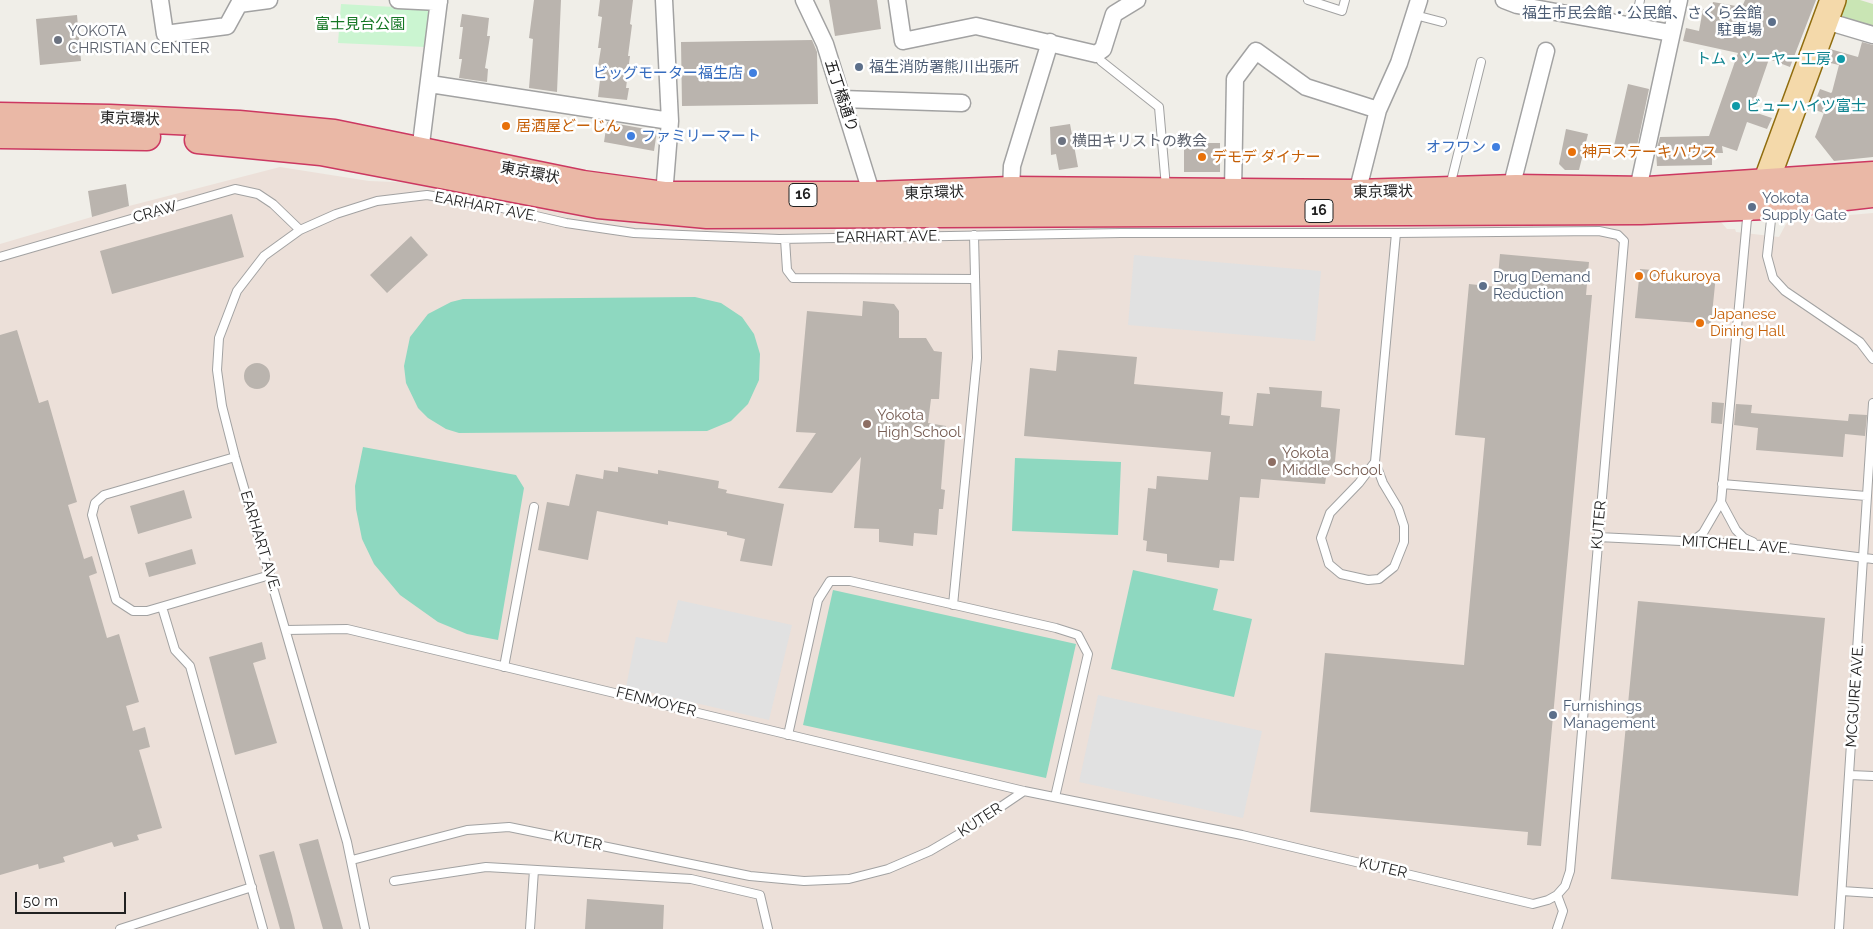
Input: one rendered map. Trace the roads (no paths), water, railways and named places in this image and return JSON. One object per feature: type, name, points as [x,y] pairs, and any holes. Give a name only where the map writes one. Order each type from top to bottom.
[{"type":"highway","name":"東京環状","points":[[0,116],[110,118],[239,124],[334,133],[583,184],[664,195],[872,205],[1255,211],[1641,211],[1766,194],[1873,175]]},
{"type":"highway","name":"東京環状","points":[[0,135],[125,136],[220,141],[321,152],[588,203],[661,212],[707,215],[872,205],[1012,190],[1356,193],[1511,188],[1638,189],[1766,194],[1873,194]]},
{"type":"main road","points":[[1766,194],[1830,10]]},
{"type":"street","points":[[160,0],[165,34],[227,26],[237,2],[269,0]]},
{"type":"street","points":[[398,0],[439,1],[420,152]]},
{"type":"street","points":[[664,0],[670,122],[664,195]]},
{"type":"street","name":"五丁橋通り","points":[[804,0],[825,44],[872,205]]},
{"type":"street","points":[[897,0],[903,41],[976,26],[1096,54],[1103,49],[1114,14],[1137,0]]},
{"type":"street","points":[[1638,189],[1679,0]]},
{"type":"street","points":[[1513,2],[1671,33]]},
{"type":"street","points":[[1356,193],[1378,110],[1399,63],[1417,7]]},
{"type":"street","points":[[1830,10],[1873,35]]},
{"type":"street","points":[[1012,190],[1012,166],[1050,42]]},
{"type":"street","points":[[1233,191],[1236,79],[1256,51],[1306,87],[1378,110]]},
{"type":"street","points":[[1511,188],[1546,51]]},
{"type":"street","points":[[430,84],[670,122]]},
{"type":"street","points":[[842,99],[962,103]]},
{"type":"lane","points":[[1308,0],[1342,11],[1345,0]]},
{"type":"lane","points":[[1635,26],[1640,0]]},
{"type":"lane","points":[[1417,7],[1442,22]]},
{"type":"lane","points":[[1096,54],[1101,61],[1159,106],[1166,192]]},
{"type":"lane","points":[[1450,190],[1481,62]]},
{"type":"lane","name":"CRAW","points":[[0,257],[235,189],[258,194],[273,204],[300,230]]},
{"type":"lane","points":[[1766,194],[1772,220],[1767,256],[1773,278],[1785,291],[1860,342],[1873,359]]},
{"type":"lane","points":[[1693,541],[1703,533],[1721,502],[1747,219],[1766,194]]},
{"type":"lane","name":"EARHART AVE.","points":[[365,929],[352,860],[235,457],[222,406],[217,370],[219,338],[237,291],[264,256],[300,230],[336,214],[377,201],[427,195],[502,208],[566,223],[634,233],[785,239],[1121,233],[1396,234]]},
{"type":"lane","name":"KUTER","points":[[352,860],[467,830],[509,827],[750,876],[804,881],[849,879],[888,869],[930,851],[970,828],[1024,791],[1242,835],[1532,904],[1557,895],[1565,886],[1570,871],[1624,241],[1618,236],[1599,231],[1396,234]]},
{"type":"lane","points":[[1375,462],[1359,484],[1330,513],[1321,538],[1330,564],[1341,574],[1368,580],[1379,579],[1394,568],[1404,542],[1404,526],[1398,508],[1383,483],[1375,462],[1396,234]]},
{"type":"lane","points":[[953,605],[977,358],[974,235]]},
{"type":"lane","points":[[785,239],[787,270],[793,278],[975,279]]},
{"type":"lane","name":"MCGUIRE AVE.","points":[[1839,929],[1869,559],[1866,496],[1873,403]]},
{"type":"lane","points":[[235,457],[104,495],[95,503],[92,515],[116,600],[133,611],[147,611],[270,575]]},
{"type":"lane","points":[[1722,484],[1866,496]]},
{"type":"lane","points":[[1721,502],[1736,530],[1744,538],[1757,544]]},
{"type":"lane","points":[[504,667],[534,507]]},
{"type":"lane","name":"MITCHELL AVE.","points":[[1598,536],[1757,544],[1869,559]]},
{"type":"lane","points":[[788,735],[818,600],[830,580],[850,581],[1078,635],[1088,654],[1055,797]]},
{"type":"lane","points":[[162,607],[175,650],[190,666],[264,929]]},
{"type":"lane","name":"FENMOYER","points":[[286,630],[347,629],[1024,791]]},
{"type":"lane","points":[[1850,775],[1873,776]]},
{"type":"lane","points":[[394,881],[477,868],[691,879],[760,894],[768,929]]},
{"type":"lane","points":[[530,929],[534,870]]},
{"type":"lane","points":[[120,929],[252,887]]},
{"type":"lane","points":[[1842,891],[1873,894]]},
{"type":"lane","points":[[1557,895],[1563,911],[1557,929]]},
{"type":"place","name":"福生市民会館・公民館、さくら会館 駐車場","points":[[1772,22]]},
{"type":"place","name":"YOKOTA CHRISTIAN CENTER","points":[[58,40]]},
{"type":"place","name":"トム・ソーヤー工房","points":[[1841,59]]},
{"type":"place","name":"福生消防署熊川出張所","points":[[859,67]]},
{"type":"place","name":"ビッグモーター福生店","points":[[753,73]]},
{"type":"place","name":"ビューハイツ富士","points":[[1736,106]]},
{"type":"place","name":"居酒屋どーじん","points":[[506,126]]},
{"type":"place","name":"ファミリーマート","points":[[631,136]]},
{"type":"place","name":"横田キリストの教会","points":[[1062,141]]},
{"type":"place","name":"オフワン","points":[[1496,147]]},
{"type":"place","name":"神戸ステーキハウス","points":[[1572,152]]},
{"type":"place","name":"デモデ ダイナー","points":[[1202,157]]},
{"type":"place","name":"Yokota Supply Gate","points":[[1752,207]]},
{"type":"place","name":"Ofukuroya","points":[[1639,276]]},
{"type":"place","name":"Drug Demand Reduction","points":[[1483,286]]},
{"type":"place","name":"Japanese Dining Hall","points":[[1700,323]]},
{"type":"place","name":"Yokota High School","points":[[867,424]]},
{"type":"place","name":"Yokota Middle School","points":[[1272,462]]},
{"type":"place","name":"Furnishings Management","points":[[1553,715]]},
{"type":"park label","name":"富士見台公園","points":[[360,24]]}]
